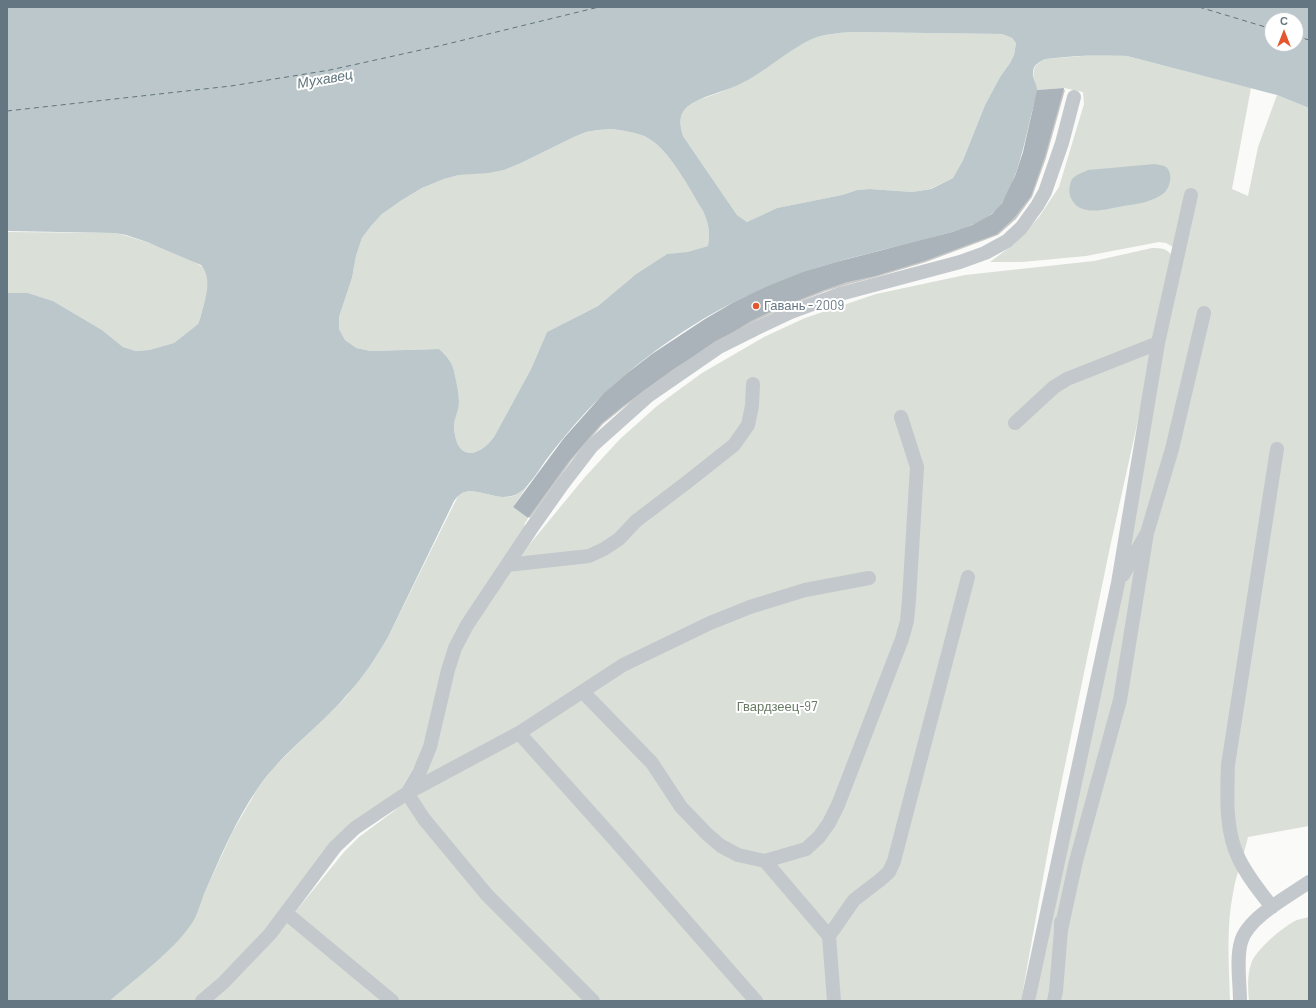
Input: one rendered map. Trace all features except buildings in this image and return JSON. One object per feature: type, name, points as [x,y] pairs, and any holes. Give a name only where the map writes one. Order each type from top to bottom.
[{"type":"street","points":[[407,793],[420,771],[430,747],[448,670],[455,648],[467,625],[562,485],[592,446],[648,396],[719,347],[791,312],[840,294],[960,262],[986,252],[1007,241],[1021,228],[1045,192],[1062,143],[1074,98]]},
{"type":"street","points":[[1028,1001],[1118,583],[1158,344],[1190,195]]},
{"type":"street","points":[[1054,1001],[1061,930],[1076,861],[1120,700],[1147,533],[1172,449],[1204,313]]},
{"type":"street","points":[[1015,423],[1054,387],[1067,379],[1158,344]]},
{"type":"street","points":[[507,565],[589,556],[604,549],[619,539],[636,521],[734,445],[748,425],[752,406],[753,384]]},
{"type":"street","points":[[583,692],[652,763],[681,807],[721,846],[738,855],[765,861],[806,849],[818,838],[829,823],[845,788],[902,639],[907,621],[917,467],[901,417]]},
{"type":"street","points":[[1272,907],[1253,882],[1238,858],[1230,829],[1226,798],[1228,764],[1276,449]]},
{"type":"street","points":[[1118,583],[1147,533]]},
{"type":"street","points":[[829,936],[854,900],[889,872],[894,860],[968,577]]},
{"type":"street","points":[[202,1001],[251,955],[270,934],[335,847],[356,828],[407,793],[519,734],[623,665],[716,620],[750,607],[805,590],[869,578]]},
{"type":"street","points":[[519,734],[613,838],[756,1001]]},
{"type":"street","points":[[407,793],[424,819],[487,895],[592,1001]]},
{"type":"street","points":[[765,861],[829,936],[834,1001]]},
{"type":"street","points":[[1056,872],[1061,930]]},
{"type":"street","points":[[1240,1001],[1239,952],[1243,936],[1256,920],[1272,907],[1309,882]]},
{"type":"street","points":[[286,913],[392,1001]]},
{"type":"green space","points":[[852,32],[1002,34],[1012,38],[1016,43],[1014,55],[985,105],[963,160],[953,178],[930,189],[912,192],[870,189],[857,190],[842,195],[777,208],[747,222],[737,215],[683,136],[681,117],[684,110],[700,99],[726,90],[737,84],[799,45],[825,35]]},
{"type":"green space","points":[[1107,54],[1127,56],[1251,88],[1232,189],[1248,196],[1258,147],[1277,95],[1309,108],[1309,826],[1248,837],[1234,886],[1229,920],[1228,947],[1230,1001],[1035,1001],[1173,247],[1166,243],[1159,242],[1086,256],[1022,262],[990,262],[1014,244],[1039,217],[1059,187],[1084,104],[1083,92],[1064,88],[1037,90],[1034,75],[1035,68],[1046,59]]},
{"type":"green space","points":[[611,129],[628,131],[644,136],[653,141],[662,149],[678,169],[703,211],[707,220],[709,237],[708,246],[688,253],[667,254],[636,274],[598,306],[547,332],[531,369],[494,437],[488,444],[475,452],[469,453],[464,451],[459,447],[454,429],[454,422],[459,402],[456,379],[452,365],[442,351],[439,349],[371,351],[355,348],[345,340],[339,329],[339,317],[352,278],[356,256],[362,238],[382,214],[422,188],[459,175],[504,170],[586,132]]},
{"type":"green space","points":[[7,232],[115,233],[135,238],[191,260],[201,266],[206,271],[208,276],[207,295],[198,324],[174,343],[149,350],[136,351],[123,347],[102,330],[53,301],[28,293],[7,293]]},
{"type":"green space","name":"Гвардзеец-97","points":[[1152,248],[1164,249],[1172,256],[1052,828],[1021,1001],[210,1001],[270,943],[344,852],[359,837],[394,811],[407,798],[447,692],[466,634],[529,545],[585,477],[620,439],[657,406],[702,373],[764,337],[805,318],[876,294],[965,275],[1094,261]]},
{"type":"green space","points":[[530,482],[513,507],[528,518],[524,525],[531,529],[476,605],[427,745],[401,789],[386,802],[264,933],[195,1001],[110,1001],[174,943],[196,916],[201,900],[233,831],[258,788],[273,768],[346,697],[376,657],[388,637],[458,496],[470,491],[499,497],[513,496],[520,492]]},
{"type":"green space","points":[[1309,917],[1309,1001],[1249,1001],[1249,973],[1251,964],[1258,952],[1285,927],[1297,920]]},
{"type":"water","name":"Мухавец","points":[[7,7],[1309,7],[1309,108],[1277,95],[1127,56],[1107,55],[1046,59],[1037,64],[1033,70],[1037,92],[1016,172],[1005,198],[998,208],[990,215],[967,227],[951,232],[850,258],[805,272],[734,302],[674,338],[618,381],[575,424],[524,489],[515,495],[505,497],[469,491],[461,494],[454,501],[388,637],[374,660],[346,696],[278,763],[258,788],[242,813],[228,840],[196,916],[180,939],[157,961],[110,1001],[7,1001],[7,293],[28,293],[53,301],[102,330],[123,347],[136,351],[149,350],[174,343],[198,324],[207,291],[207,277],[201,265],[147,242],[115,233],[7,231]],"holes":[[[852,32],[1002,34],[1012,38],[1016,43],[1014,55],[985,105],[963,160],[953,178],[931,189],[912,192],[870,189],[857,190],[842,195],[777,208],[747,222],[737,215],[683,136],[681,117],[684,110],[692,103],[734,87],[749,79],[792,50],[810,40],[825,35]],[[611,129],[628,131],[644,136],[653,141],[662,149],[678,169],[703,211],[707,220],[709,237],[708,246],[688,252],[667,254],[636,274],[598,306],[547,332],[531,369],[494,437],[488,444],[475,452],[469,453],[464,451],[459,447],[454,429],[454,422],[459,402],[454,371],[450,362],[442,351],[439,349],[371,351],[356,348],[345,340],[339,329],[339,317],[352,278],[356,256],[362,238],[382,214],[422,188],[459,175],[488,173],[504,170],[586,132]]]},
{"type":"water","points":[[1155,164],[1167,168],[1170,177],[1166,191],[1150,201],[1110,209],[1088,210],[1082,209],[1076,205],[1070,195],[1069,190],[1072,179],[1088,170]]},
{"type":"ferry route","points":[[7,111],[231,86],[330,70],[439,46],[599,7]]},
{"type":"ferry route","points":[[1199,7],[1264,27]]},
{"type":"ferry route","points":[[1304,38],[1309,40]]},
{"type":"place","name":"Гавань - 2009","points":[[756,306]]}]
